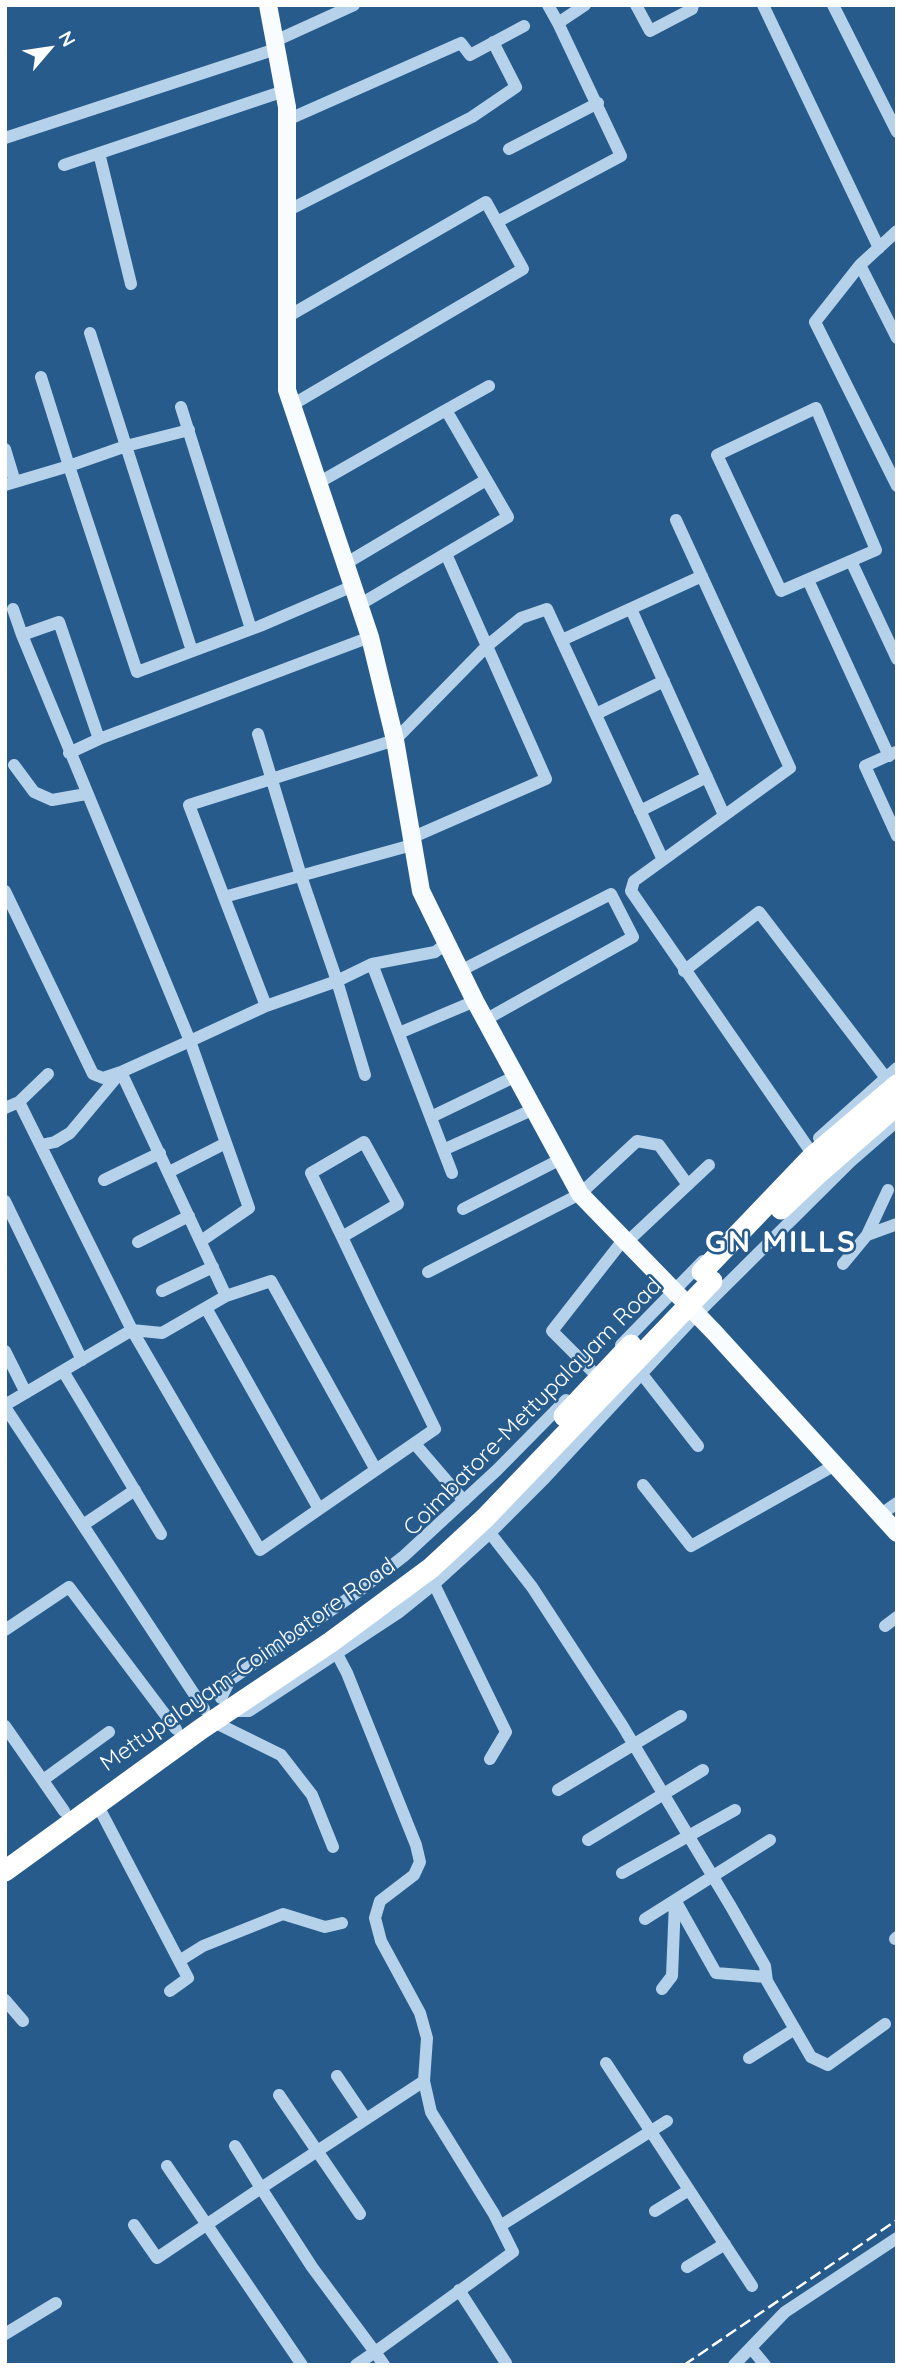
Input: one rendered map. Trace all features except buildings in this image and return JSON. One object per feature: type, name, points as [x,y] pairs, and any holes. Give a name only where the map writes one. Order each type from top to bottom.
[{"type":"highway","points":[[891,1081],[891,1109]]},
{"type":"highway","name":"Mettupalayam-Coimbatore Road","points":[[5,1871],[97,1804],[215,1710],[331,1642],[392,1599],[455,1539],[771,1219],[891,1109]]},
{"type":"highway","points":[[5,1853],[176,1729],[215,1710]]},
{"type":"main road","points":[[268,5],[287,120],[287,390],[370,637],[395,740],[421,891],[475,1001],[580,1194],[897,1533]]},
{"type":"street","points":[[5,138],[275,45],[354,5]]},
{"type":"street","points":[[497,222],[621,156],[598,103],[548,5]]},
{"type":"street","points":[[558,23],[585,5]]},
{"type":"street","points":[[636,5],[650,31],[692,9],[693,5]]},
{"type":"street","points":[[763,5],[879,248]]},
{"type":"street","points":[[834,6],[897,132]]},
{"type":"street","points":[[287,120],[461,43],[470,55],[524,26]]},
{"type":"street","points":[[287,211],[472,117],[516,86],[493,42]]},
{"type":"street","points":[[64,165],[284,91]]},
{"type":"street","points":[[509,149],[598,103]]},
{"type":"street","points":[[99,153],[131,284]]},
{"type":"street","points":[[287,317],[486,202],[523,269],[292,405]]},
{"type":"street","points":[[897,231],[860,265],[815,322],[897,486]]},
{"type":"street","points":[[860,265],[897,338]]},
{"type":"street","points":[[90,333],[192,651]]},
{"type":"street","points":[[41,377],[137,672],[251,629],[353,586]]},
{"type":"street","points":[[318,483],[489,386]]},
{"type":"street","points":[[181,407],[251,629]]},
{"type":"street","points":[[816,408],[876,550],[808,580],[781,591],[717,455],[816,408]]},
{"type":"street","points":[[359,605],[508,517],[446,410]]},
{"type":"street","points":[[5,449],[10,484],[126,446],[189,430]]},
{"type":"street","points":[[345,564],[486,480]]},
{"type":"street","points":[[676,520],[790,768],[634,881],[631,891],[808,1149]]},
{"type":"street","points":[[224,897],[412,842],[546,779],[446,554]]},
{"type":"street","points":[[851,561],[897,659]]},
{"type":"street","points":[[562,640],[702,576]]},
{"type":"street","points":[[808,580],[893,754],[865,766],[897,836]]},
{"type":"street","points":[[13,609],[69,753],[190,1041],[249,1208],[201,1241]]},
{"type":"street","points":[[266,1006],[189,805],[395,740],[487,646],[521,618],[547,609],[663,860]]},
{"type":"street","points":[[631,609],[724,815]]},
{"type":"street","points":[[480,617],[487,646]]},
{"type":"street","points":[[22,635],[59,622],[99,739]]},
{"type":"street","points":[[69,753],[99,739],[370,637]]},
{"type":"street","points":[[596,714],[664,681]]},
{"type":"street","points":[[258,734],[365,1075]]},
{"type":"street","points":[[14,765],[34,792],[52,800],[86,794]]},
{"type":"street","points":[[640,811],[707,777]]},
{"type":"street","points":[[5,891],[93,1074],[103,1078],[266,1006],[337,981],[372,964],[435,952],[447,943]]},
{"type":"street","points":[[460,971],[611,894],[633,937],[485,1020]]},
{"type":"street","points":[[684,971],[759,912],[891,1081]]},
{"type":"street","points":[[372,964],[452,1173]]},
{"type":"street","points":[[398,1033],[475,1001]]},
{"type":"street","points":[[215,1710],[230,1680],[395,1563],[464,1501],[674,1292],[808,1149],[891,1081],[897,1068]]},
{"type":"street","points":[[41,1145],[55,1142],[70,1133],[121,1072]]},
{"type":"street","points":[[121,1072],[226,1296]]},
{"type":"street","points":[[5,1108],[19,1102],[48,1074]]},
{"type":"street","points":[[431,1118],[516,1076]]},
{"type":"street","points":[[19,1102],[132,1330],[260,1550],[435,1429],[342,1237],[311,1173],[364,1142],[398,1204],[342,1237]]},
{"type":"street","points":[[443,1150],[534,1109]]},
{"type":"street","points":[[215,1710],[249,1711],[398,1613],[433,1584],[490,1533],[545,1478],[696,1315],[850,1162],[891,1109]]},
{"type":"street","points":[[428,1272],[580,1194],[637,1141],[659,1145],[688,1185]]},
{"type":"street","points":[[169,1172],[226,1143]]},
{"type":"street","points":[[104,1180],[160,1153]]},
{"type":"street","points":[[463,1209],[561,1159]]},
{"type":"street","points":[[594,1373],[552,1331],[626,1241],[709,1165]]},
{"type":"street","points":[[843,1264],[867,1234],[888,1190]]},
{"type":"street","points":[[5,1201],[82,1360]]},
{"type":"street","points":[[138,1242],[189,1216]]},
{"type":"street","points":[[867,1234],[897,1224]]},
{"type":"street","points":[[162,1291],[213,1267]]},
{"type":"street","points":[[333,1847],[312,1795],[281,1755],[215,1710],[83,1525],[5,1406],[132,1330],[162,1333],[226,1296],[271,1281],[376,1470]]},
{"type":"street","points":[[206,1308],[319,1509]]},
{"type":"street","points":[[5,1351],[26,1392]]},
{"type":"street","points":[[63,1371],[161,1534]]},
{"type":"street","points":[[641,1373],[698,1446]]},
{"type":"street","points":[[415,1444],[464,1501]]},
{"type":"street","points":[[643,1485],[691,1546],[835,1465]]},
{"type":"street","points":[[83,1525],[135,1490]]},
{"type":"street","points":[[880,1514],[897,1503]]},
{"type":"street","points":[[490,1533],[532,1587],[634,1744],[765,1966],[766,1977],[811,2057],[828,2065],[885,2024]]},
{"type":"street","points":[[433,1584],[506,1732],[490,1759]]},
{"type":"street","points":[[5,1630],[69,1587],[176,1729]]},
{"type":"street","points":[[885,1626],[897,1617]]},
{"type":"street","points":[[337,1654],[416,1845],[420,1862],[414,1875],[380,1901],[375,1918],[381,1941],[421,2013],[428,2038],[424,2081],[431,2112],[513,2252],[356,2365]]},
{"type":"street","points":[[558,1790],[681,1716]]},
{"type":"street","points":[[5,1726],[9,1741],[43,1780],[64,1811]]},
{"type":"street","points":[[43,1780],[109,1732]]},
{"type":"street","points":[[588,1840],[703,1770]]},
{"type":"street","points":[[97,1804],[188,1979],[170,1991]]},
{"type":"street","points":[[621,1874],[735,1810]]},
{"type":"street","points":[[645,1919],[770,1840]]},
{"type":"street","points":[[676,1900],[716,1972],[766,1977]]},
{"type":"street","points":[[662,1989],[671,1976],[676,1900]]},
{"type":"street","points":[[179,1961],[203,1946],[283,1914],[325,1927],[342,1923]]},
{"type":"street","points":[[5,2000],[23,2021]]},
{"type":"street","points":[[749,2058],[794,2029]]},
{"type":"street","points":[[606,2063],[752,2286]]},
{"type":"street","points":[[337,2076],[366,2119]]},
{"type":"street","points":[[134,2225],[157,2258],[424,2081]]},
{"type":"street","points":[[279,2095],[360,2214]]},
{"type":"street","points":[[500,2226],[667,2121]]},
{"type":"street","points":[[235,2146],[312,2267],[384,2365]]},
{"type":"street","points":[[167,2166],[302,2365]]},
{"type":"street","points":[[655,2211],[690,2190]]},
{"type":"street","points":[[734,2365],[785,2312],[897,2238]]},
{"type":"street","points":[[687,2267],[725,2244]]},
{"type":"street","points":[[459,2290],[506,2363]]},
{"type":"street","points":[[5,2334],[56,2303]]},
{"type":"street","points":[[751,2348],[765,2365]]},
{"type":"railway","points":[[684,2365],[897,2220]]},
{"type":"district","name":"GN MILLS","points":[[781,1243]]}]
